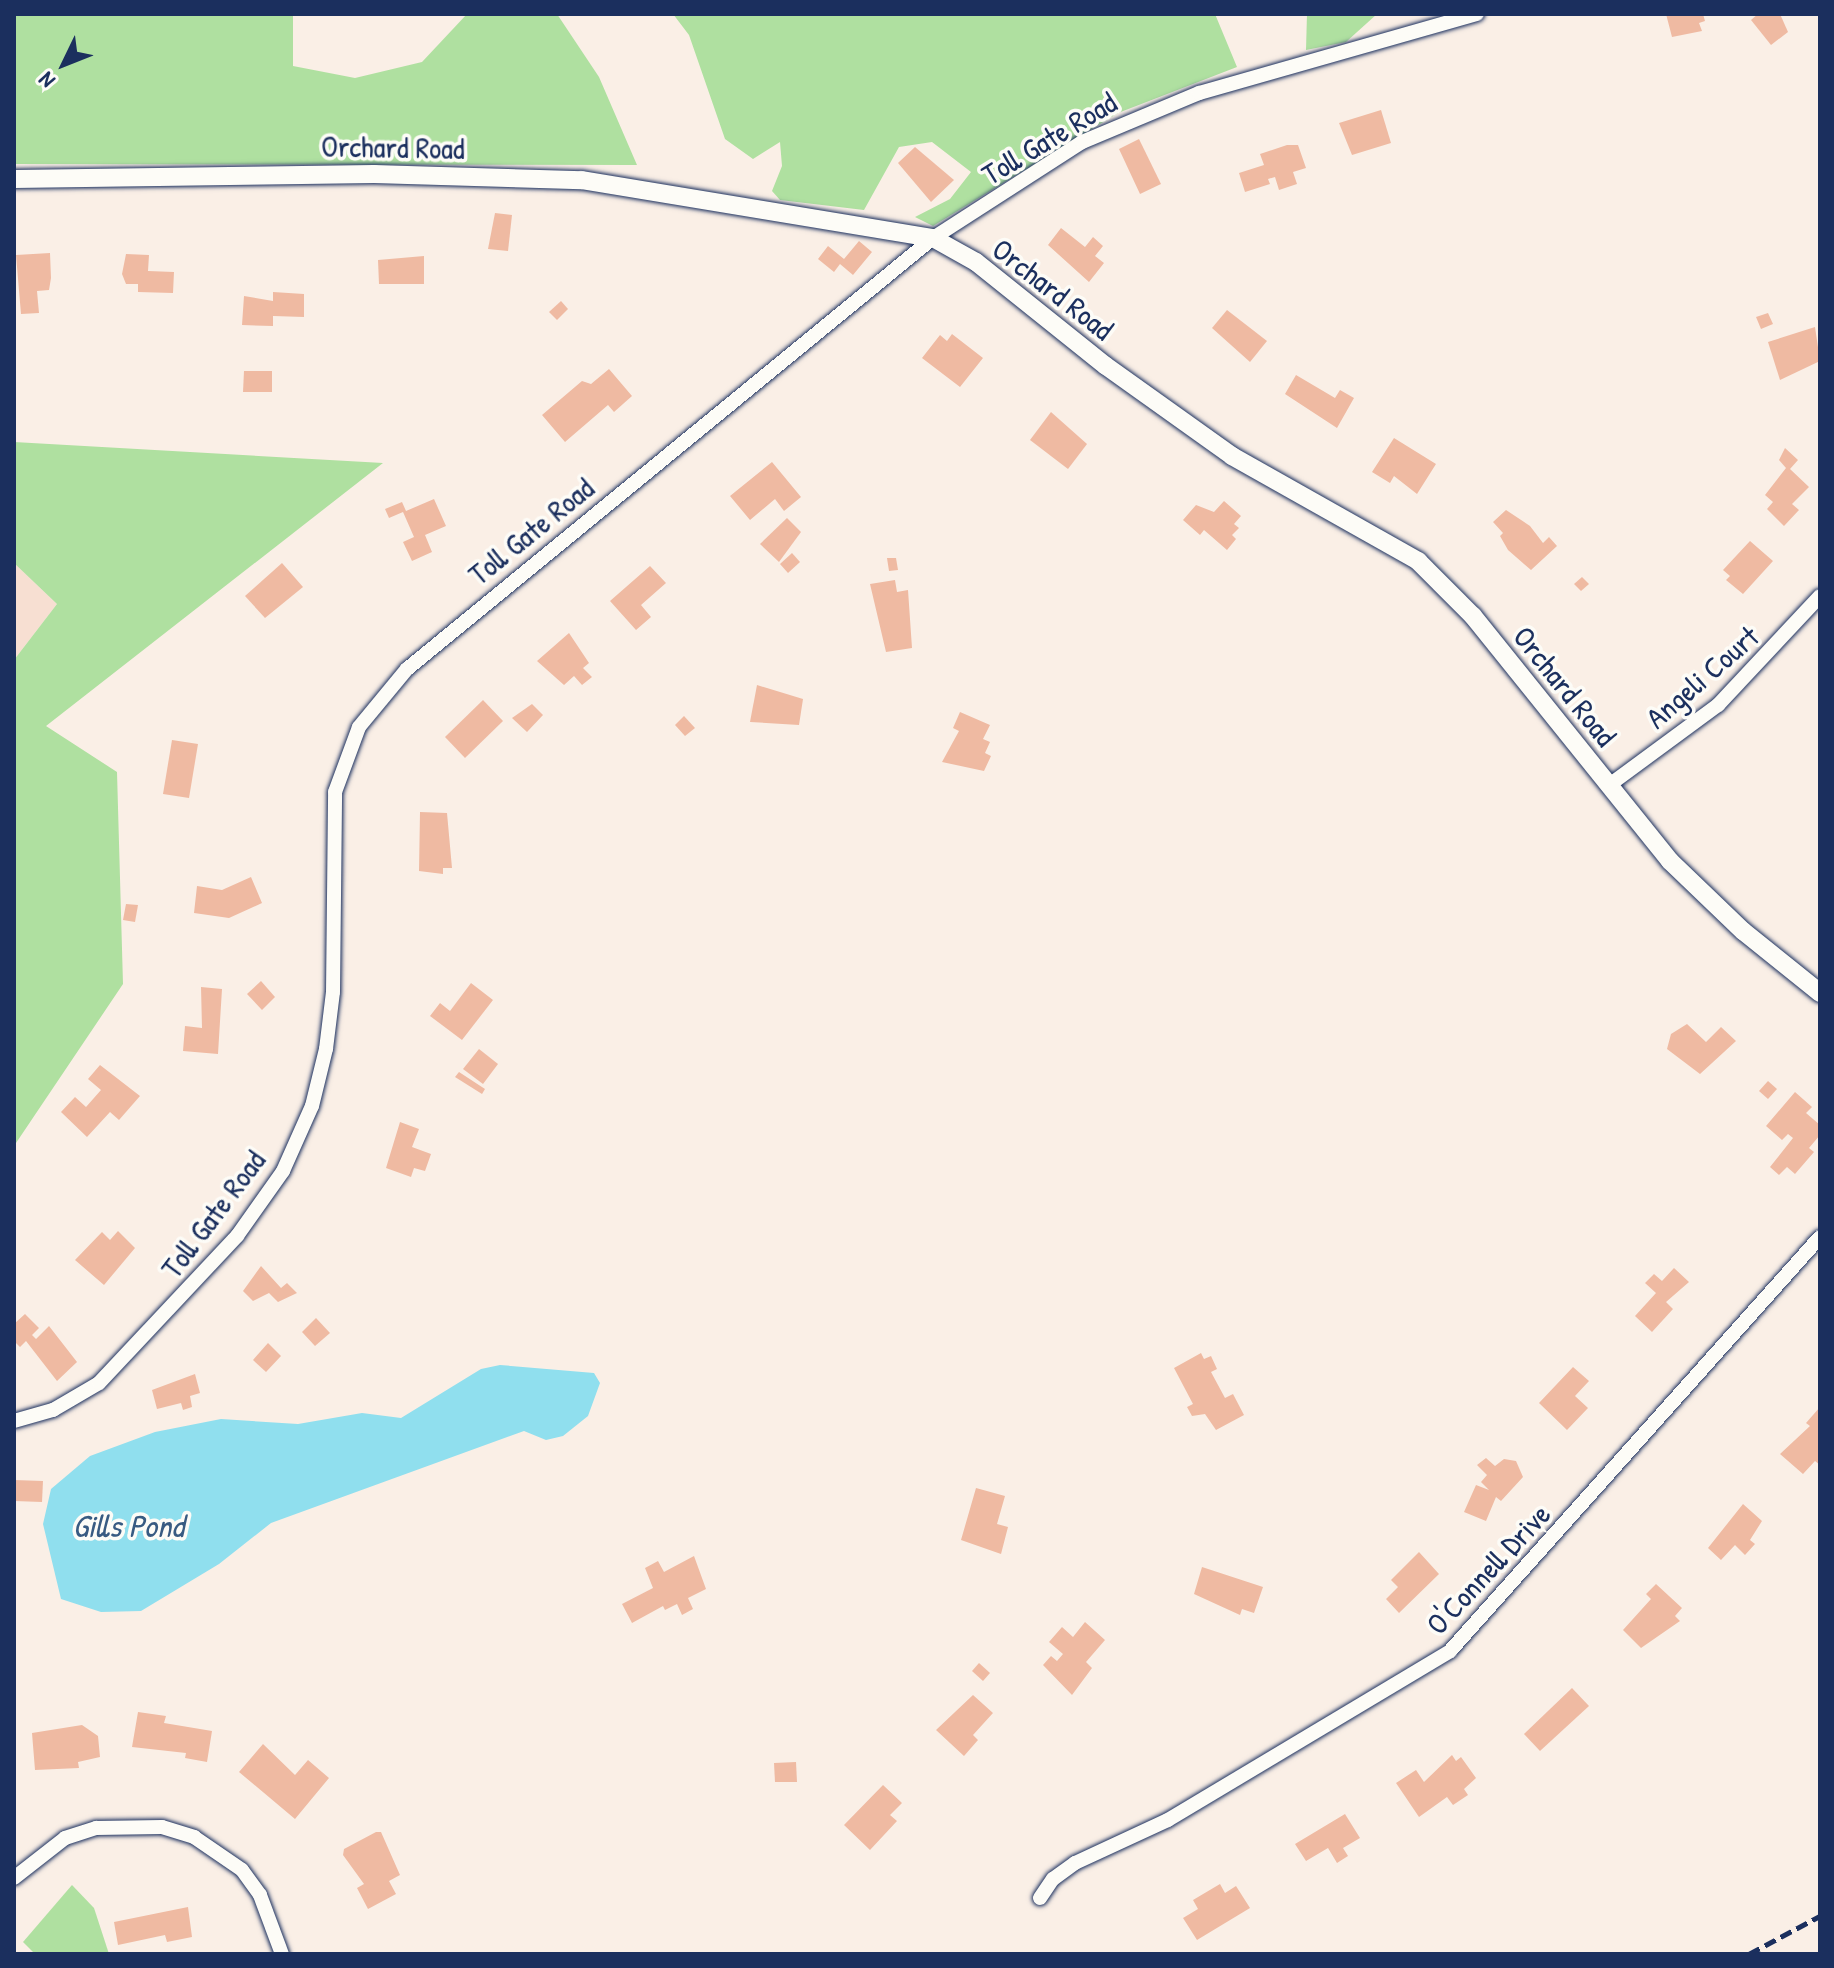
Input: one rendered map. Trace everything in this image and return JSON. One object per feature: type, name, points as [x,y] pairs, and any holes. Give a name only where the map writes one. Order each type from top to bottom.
[{"type":"street","name":"Toll Gate Road","points":[[14,1421],[53,1410],[99,1383],[237,1236],[283,1171],[312,1106],[326,1049],[333,992],[335,792],[345,756],[378,698],[452,628],[933,238],[1082,142],[1152,108],[1477,14]]},
{"type":"street","name":"Orchard Road","points":[[14,179],[374,174],[582,180],[933,238],[976,262],[1106,366],[1232,456],[1418,561],[1473,616],[1608,786],[1704,895],[1820,993]]},
{"type":"street","name":"Angeli Court","points":[[1608,786],[1718,705],[1820,596]]},
{"type":"street","name":"O'Connell Drive","points":[[1040,1898],[1053,1879],[1075,1863],[1168,1820],[1450,1651],[1820,1237]]},
{"type":"street","points":[[14,1878],[65,1838],[96,1828],[162,1827],[194,1837],[242,1870],[260,1895],[282,1954]]},
{"type":"shaded area","points":[[14,563],[57,604],[14,660]]},
{"type":"green space","points":[[14,14],[293,14],[293,66],[355,78],[422,62],[467,14],[557,14],[599,77],[637,165],[14,164]]},
{"type":"green space","points":[[673,14],[1215,14],[1237,67],[1118,113],[933,226],[915,217],[950,199],[971,172],[932,142],[899,147],[864,210],[780,200],[772,191],[782,166],[780,142],[753,159],[725,139],[689,35]]},
{"type":"green space","points":[[1307,14],[1377,14],[1346,42],[1306,50]]},
{"type":"green space","points":[[14,442],[383,463],[46,726],[117,772],[123,984],[14,1146],[14,660],[57,604],[14,563]]},
{"type":"green space","points":[[72,1885],[94,1908],[109,1954],[35,1954],[23,1942]]},
{"type":"water","name":"Gills Pond","points":[[500,1365],[594,1373],[600,1383],[588,1416],[563,1436],[546,1440],[524,1431],[271,1523],[219,1564],[141,1611],[101,1612],[61,1599],[43,1524],[51,1489],[90,1456],[155,1432],[221,1419],[298,1424],[362,1413],[401,1418],[481,1369]]},
{"type":"building","points":[[1666,14],[1703,14],[1705,21],[1699,23],[1702,31],[1672,37]]},
{"type":"building","points":[[1758,14],[1780,14],[1788,32],[1771,45],[1751,20]]},
{"type":"building","points":[[1381,110],[1391,143],[1352,155],[1339,123]]},
{"type":"building","points":[[1139,139],[1161,184],[1140,194],[1119,149]]},
{"type":"building","points":[[1287,145],[1298,145],[1306,168],[1293,172],[1297,184],[1279,190],[1275,177],[1268,179],[1270,184],[1245,192],[1239,173],[1264,165],[1260,154]]},
{"type":"building","points":[[915,147],[954,180],[931,202],[898,163]]},
{"type":"building","points":[[495,213],[512,215],[508,251],[488,249]]},
{"type":"building","points":[[1061,228],[1085,247],[1093,237],[1103,246],[1095,256],[1104,263],[1089,282],[1048,245]]},
{"type":"building","points":[[859,241],[872,252],[853,275],[840,264],[834,272],[818,259],[828,246],[844,259]]},
{"type":"building","points":[[50,253],[49,290],[37,291],[39,313],[21,314],[16,255]]},
{"type":"building","points":[[126,254],[149,255],[148,271],[174,272],[173,293],[138,292],[138,284],[126,284],[122,274]]},
{"type":"building","points":[[424,256],[424,284],[379,284],[378,260]]},
{"type":"building","points":[[273,292],[304,294],[304,317],[273,316],[273,326],[242,325],[244,296],[273,301]]},
{"type":"building","points":[[561,301],[568,309],[557,320],[549,312]]},
{"type":"building","points":[[1227,310],[1267,341],[1250,362],[1212,328]]},
{"type":"building","points":[[1768,313],[1773,324],[1761,329],[1756,317]]},
{"type":"building","points":[[1815,327],[1820,361],[1780,380],[1768,342]]},
{"type":"building","points":[[952,334],[983,358],[960,387],[922,358],[940,335],[947,341]]},
{"type":"building","points":[[609,369],[632,396],[614,412],[608,405],[565,442],[542,415],[582,381],[591,384]]},
{"type":"building","points":[[244,371],[272,371],[272,392],[243,392]]},
{"type":"building","points":[[1296,375],[1335,398],[1340,390],[1354,398],[1337,428],[1285,394]]},
{"type":"building","points":[[1051,412],[1087,444],[1068,469],[1030,440]]},
{"type":"building","points":[[1394,438],[1436,464],[1417,494],[1394,476],[1390,483],[1372,472]]},
{"type":"building","points":[[1785,448],[1798,460],[1790,469],[1809,487],[1792,504],[1799,510],[1784,526],[1767,509],[1773,502],[1765,495],[1786,468],[1779,460]]},
{"type":"building","points":[[772,462],[801,497],[784,511],[775,499],[750,520],[730,496]]},
{"type":"building","points":[[434,499],[446,526],[425,535],[432,552],[412,561],[403,542],[414,537],[403,512],[389,518],[385,509],[402,502],[406,511]]},
{"type":"building","points":[[1224,501],[1241,516],[1234,524],[1239,528],[1232,535],[1236,539],[1227,550],[1204,530],[1200,535],[1183,520],[1196,505],[1214,512]]},
{"type":"building","points":[[1506,510],[1530,526],[1543,543],[1549,537],[1557,546],[1531,570],[1508,550],[1500,536],[1503,533],[1493,522]]},
{"type":"building","points":[[787,518],[801,532],[779,562],[760,544]]},
{"type":"building","points":[[1750,541],[1773,561],[1743,594],[1726,580],[1730,576],[1723,570]]},
{"type":"building","points":[[792,553],[800,562],[788,573],[780,564]]},
{"type":"building","points":[[887,558],[896,558],[898,570],[889,571]]},
{"type":"building","points":[[282,563],[303,587],[265,618],[245,596]]},
{"type":"building","points":[[650,566],[666,583],[641,605],[651,617],[636,630],[610,601]]},
{"type":"building","points":[[1582,577],[1589,584],[1581,591],[1574,584]]},
{"type":"building","points":[[895,580],[897,592],[908,590],[912,648],[886,652],[870,584]]},
{"type":"building","points":[[569,633],[589,663],[583,668],[592,677],[582,685],[574,676],[564,685],[537,661]]},
{"type":"building","points":[[757,685],[803,699],[799,725],[750,722]]},
{"type":"building","points":[[483,700],[503,721],[465,758],[445,737]]},
{"type":"building","points":[[532,704],[543,715],[527,732],[512,718]]},
{"type":"building","points":[[960,712],[990,725],[983,739],[990,742],[985,753],[991,756],[984,771],[942,762],[959,731],[953,728]]},
{"type":"building","points":[[684,716],[695,728],[685,736],[675,725]]},
{"type":"building","points":[[172,740],[198,744],[189,798],[163,794]]},
{"type":"building","points":[[420,812],[447,813],[452,868],[443,868],[443,874],[419,871]]},
{"type":"building","points":[[251,877],[262,903],[229,918],[194,913],[197,886],[222,890]]},
{"type":"building","points":[[126,904],[138,905],[135,922],[123,920]]},
{"type":"building","points":[[261,981],[275,997],[262,1010],[247,994]]},
{"type":"building","points":[[471,983],[493,1000],[462,1040],[430,1016],[440,1003],[450,1011]]},
{"type":"building","points":[[201,987],[222,989],[218,1054],[183,1051],[185,1026],[202,1028]]},
{"type":"building","points":[[1687,1024],[1706,1042],[1721,1027],[1736,1041],[1700,1074],[1667,1049],[1671,1034]]},
{"type":"building","points":[[479,1049],[498,1064],[483,1084],[463,1069]]},
{"type":"building","points":[[100,1065],[140,1096],[119,1120],[110,1112],[87,1137],[61,1112],[75,1097],[86,1107],[101,1090],[88,1079]]},
{"type":"building","points":[[459,1072],[485,1089],[482,1094],[455,1077]]},
{"type":"building","points":[[1768,1081],[1777,1089],[1768,1099],[1759,1091]]},
{"type":"building","points":[[1795,1092],[1812,1107],[1806,1113],[1820,1125],[1820,1135],[1809,1148],[1814,1152],[1795,1174],[1787,1167],[1779,1175],[1770,1167],[1793,1138],[1788,1134],[1782,1140],[1766,1126]]},
{"type":"building","points":[[400,1122],[419,1129],[412,1147],[431,1154],[425,1171],[414,1168],[411,1177],[386,1168]]},
{"type":"building","points":[[118,1231],[135,1248],[104,1285],[75,1260],[102,1232],[110,1240]]},
{"type":"building","points":[[261,1266],[281,1288],[287,1283],[297,1293],[278,1302],[269,1293],[253,1301],[243,1291]]},
{"type":"building","points":[[1674,1268],[1689,1282],[1666,1302],[1673,1309],[1652,1332],[1635,1316],[1656,1293],[1645,1283],[1654,1274],[1662,1281]]},
{"type":"building","points":[[25,1314],[39,1328],[32,1335],[36,1339],[49,1326],[77,1362],[57,1381],[26,1341],[20,1347],[14,1341],[14,1324]]},
{"type":"building","points":[[316,1318],[330,1333],[315,1346],[302,1332]]},
{"type":"building","points":[[268,1343],[281,1356],[266,1372],[253,1360]]},
{"type":"building","points":[[1201,1353],[1204,1359],[1211,1356],[1217,1369],[1211,1372],[1225,1398],[1233,1394],[1244,1415],[1216,1430],[1205,1414],[1192,1416],[1187,1407],[1193,1404],[1174,1368]]},
{"type":"building","points":[[1573,1367],[1589,1381],[1575,1396],[1588,1408],[1567,1430],[1539,1403]]},
{"type":"building","points":[[195,1374],[200,1393],[190,1396],[192,1407],[183,1410],[181,1403],[157,1409],[152,1390]]},
{"type":"building","points":[[1820,1407],[1820,1465],[1815,1461],[1803,1474],[1780,1454],[1810,1426],[1806,1423]]},
{"type":"building","points":[[1486,1458],[1495,1466],[1504,1459],[1516,1461],[1523,1477],[1501,1501],[1496,1497],[1486,1521],[1464,1512],[1476,1485],[1489,1490],[1481,1482],[1487,1475],[1477,1465]]},
{"type":"building","points":[[14,1480],[43,1481],[42,1502],[14,1501]]},
{"type":"building","points":[[976,1488],[1005,1496],[997,1524],[1008,1527],[1001,1554],[961,1540]]},
{"type":"building","points":[[1743,1504],[1762,1521],[1750,1540],[1755,1544],[1745,1555],[1735,1545],[1721,1560],[1708,1548]]},
{"type":"building","points":[[1419,1552],[1439,1574],[1399,1613],[1386,1599],[1398,1587],[1391,1580]]},
{"type":"building","points":[[694,1556],[706,1589],[688,1598],[693,1609],[682,1615],[677,1604],[665,1610],[663,1606],[632,1623],[622,1604],[653,1588],[645,1568],[658,1561],[664,1572]]},
{"type":"building","points":[[1202,1567],[1263,1587],[1254,1613],[1242,1609],[1240,1615],[1194,1594]]},
{"type":"building","points":[[1656,1584],[1682,1608],[1675,1616],[1680,1621],[1641,1648],[1623,1630],[1651,1599],[1646,1594]]},
{"type":"building","points":[[1085,1622],[1105,1640],[1086,1662],[1092,1668],[1072,1695],[1043,1665],[1051,1656],[1057,1661],[1063,1654],[1049,1642],[1062,1627],[1073,1637]]},
{"type":"building","points":[[979,1663],[990,1673],[983,1681],[972,1671]]},
{"type":"building","points":[[1572,1688],[1589,1706],[1540,1751],[1524,1734]]},
{"type":"building","points":[[973,1695],[993,1713],[973,1735],[978,1740],[964,1756],[936,1730]]},
{"type":"building","points":[[138,1712],[166,1716],[164,1723],[212,1731],[207,1762],[185,1758],[186,1753],[132,1747]]},
{"type":"building","points":[[82,1725],[98,1736],[100,1757],[78,1762],[79,1768],[35,1770],[32,1733]]},
{"type":"building","points":[[263,1744],[295,1775],[308,1760],[329,1778],[295,1819],[239,1772]]},
{"type":"building","points":[[1452,1755],[1456,1761],[1461,1757],[1476,1778],[1464,1789],[1468,1795],[1453,1805],[1447,1797],[1419,1817],[1396,1783],[1416,1770],[1424,1782]]},
{"type":"building","points":[[796,1762],[797,1782],[775,1782],[774,1763]]},
{"type":"building","points":[[883,1785],[902,1803],[890,1815],[897,1821],[870,1850],[844,1825]]},
{"type":"building","points":[[1345,1814],[1360,1838],[1343,1848],[1348,1856],[1337,1863],[1328,1848],[1306,1861],[1295,1844]]},
{"type":"building","points":[[381,1832],[400,1875],[389,1881],[396,1894],[368,1909],[357,1888],[364,1884],[343,1855],[344,1849]]},
{"type":"building","points":[[1220,1884],[1225,1893],[1236,1886],[1250,1908],[1197,1940],[1183,1918],[1198,1909],[1193,1900]]},
{"type":"building","points":[[188,1907],[192,1937],[167,1942],[165,1935],[118,1945],[114,1922]]},
{"type":"railway","points":[[1749,1954],[1820,1916]]}]
